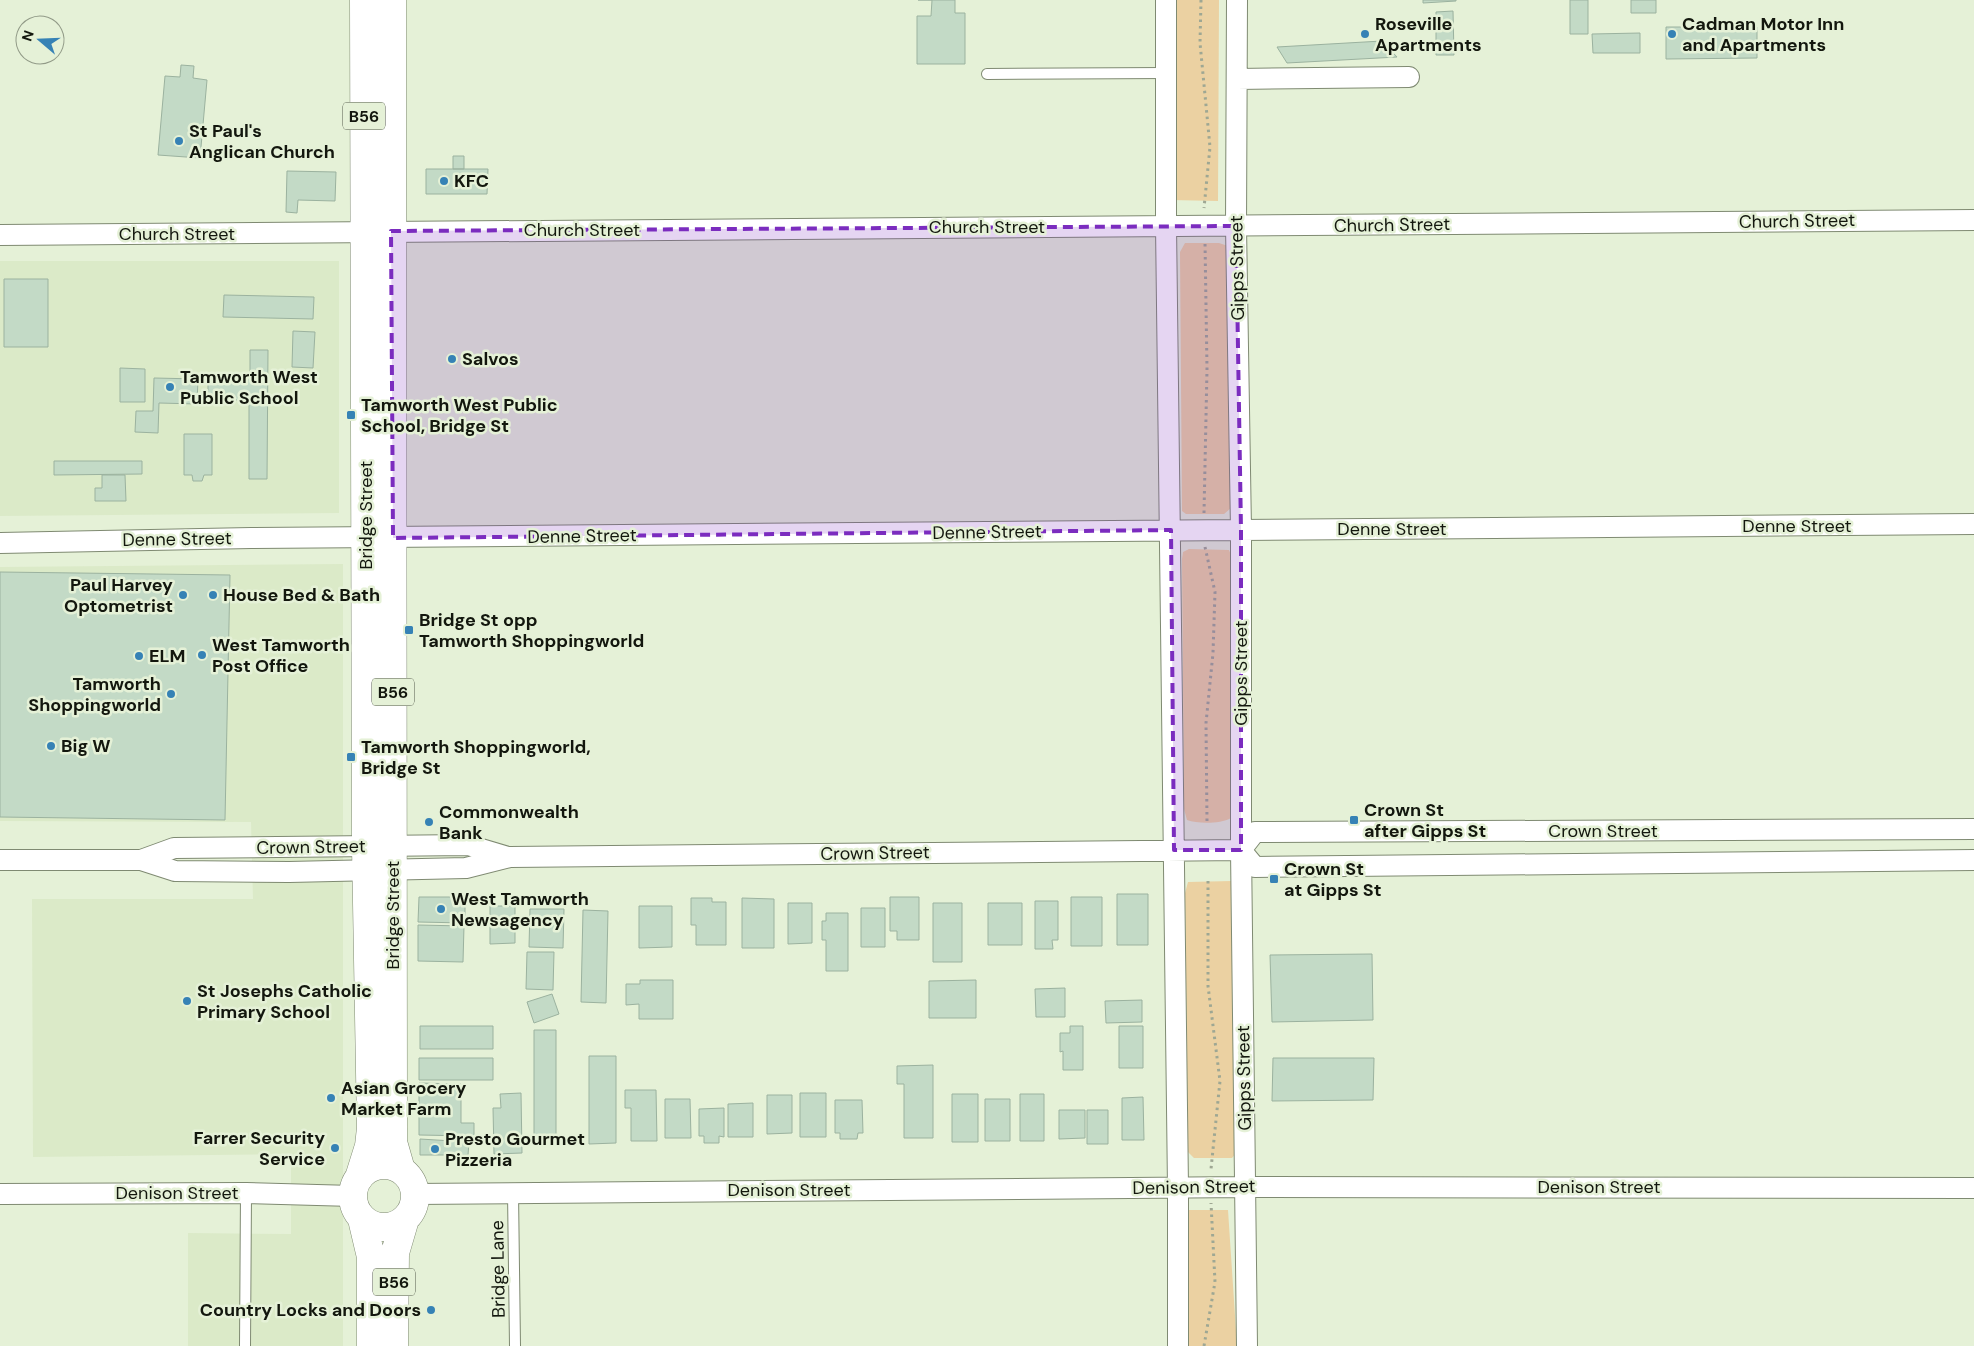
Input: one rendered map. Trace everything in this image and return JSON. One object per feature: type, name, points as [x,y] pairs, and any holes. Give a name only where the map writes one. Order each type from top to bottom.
[{"type":"main road","name":"Bridge Street","points":[[364,0],[366,538],[393,1142],[401,1170]]},
{"type":"main road","name":"Bridge Street","points":[[358,1198],[371,1128],[393,538],[392,0]]},
{"type":"main road","points":[[401,1170],[381,1165],[366,1172],[358,1198],[371,1225],[382,1227],[398,1224],[410,1206]]},
{"type":"main road","name":"B56","points":[[394,1346],[395,1252],[410,1206],[412,1185],[401,1170]]},
{"type":"main road","name":"B56","points":[[358,1198],[371,1258],[372,1346]]},
{"type":"street","points":[[1166,0],[1166,225],[1171,530],[1178,1346]]},
{"type":"street","name":"Gipps Street","points":[[1236,0],[1236,226],[1241,530],[1241,850],[1247,1346]]},
{"type":"street","points":[[1237,79],[1409,77]]},
{"type":"street","name":"Church Street","points":[[0,235],[1974,220]]},
{"type":"street","name":"Denne Street","points":[[0,543],[1171,530],[1974,524]]},
{"type":"street","name":"Crown Street","points":[[1241,850],[1255,832],[1974,829]]},
{"type":"street","name":"Crown Street","points":[[0,860],[141,860],[175,871],[380,858],[466,868],[510,857],[1241,850]]},
{"type":"street","name":"Crown Street","points":[[1241,850],[1255,867],[1974,860]]},
{"type":"street","name":"Denison Street","points":[[410,1206],[513,1192],[1210,1187],[1974,1188]]},
{"type":"street","name":"Denison Street","points":[[0,1194],[246,1193],[358,1198]]},
{"type":"lane","points":[[987,74],[1166,73]]},
{"type":"lane","name":"Bridge Lane","points":[[513,1192],[515,1346]]},
{"type":"lane","points":[[245,1346],[246,1193]]},
{"type":"path","points":[[1202,0],[1200,43],[1210,147],[1204,206],[1207,369],[1204,530],[1205,550],[1215,592],[1213,653],[1206,722],[1207,821]]},
{"type":"path","points":[[1204,1346],[1215,1282],[1210,1187],[1220,1081],[1208,986],[1208,881]]},
{"type":"highlighted area","points":[[1236,226],[1241,530],[1241,850],[1174,850],[1171,530],[393,538],[391,231]]},
{"type":"shaded area","points":[[1172,0],[1219,0],[1218,201],[1171,200]]},
{"type":"shaded area","points":[[1185,243],[1219,243],[1228,246],[1231,508],[1224,514],[1186,514],[1182,511],[1180,252]]},
{"type":"shaded area","name":"Tamworth West Public School","points":[[0,261],[339,261],[339,513],[0,516]]},
{"type":"shaded area","points":[[1189,549],[1229,550],[1231,555],[1234,811],[1231,818],[1226,820],[1203,823],[1187,820],[1184,809],[1182,559],[1183,552]]},
{"type":"shaded area","points":[[343,564],[343,1346],[188,1346],[188,1233],[291,1234],[291,1154],[33,1157],[32,899],[253,899],[251,822],[0,821],[0,567]]},
{"type":"shaded area","points":[[1232,881],[1237,1152],[1232,1158],[1194,1158],[1188,1152],[1185,893],[1188,882]]},
{"type":"shaded area","points":[[1179,1210],[1228,1210],[1237,1346],[1187,1346]]},
{"type":"building","points":[[932,0],[955,0],[955,13],[965,13],[965,64],[917,64],[917,16],[931,16]]},
{"type":"building","points":[[1423,0],[1456,0],[1456,1],[1423,3]]},
{"type":"building","points":[[1570,0],[1588,0],[1588,34],[1570,34]]},
{"type":"building","points":[[1631,0],[1656,0],[1656,13],[1631,13]]},
{"type":"building","points":[[1453,11],[1454,55],[1436,55],[1436,12]]},
{"type":"building","points":[[1666,27],[1757,27],[1757,58],[1666,59]]},
{"type":"building","points":[[1640,33],[1640,53],[1593,53],[1592,34]]},
{"type":"building","points":[[1382,41],[1397,57],[1287,63],[1277,47]]},
{"type":"building","points":[[181,65],[194,66],[193,78],[207,80],[200,158],[158,155],[165,76],[180,77]]},
{"type":"building","points":[[453,156],[464,156],[464,169],[453,169]]},
{"type":"building","points":[[426,169],[488,169],[487,194],[426,194]]},
{"type":"building","points":[[287,171],[336,172],[335,201],[298,200],[297,213],[286,212]]},
{"type":"building","points":[[4,279],[48,279],[48,347],[4,347]]},
{"type":"building","points":[[224,295],[314,297],[313,319],[223,317]]},
{"type":"building","points":[[293,331],[315,332],[313,368],[292,367]]},
{"type":"building","points":[[250,350],[268,350],[267,479],[249,479],[249,400],[208,400],[208,375],[250,375]]},
{"type":"building","points":[[120,368],[145,369],[145,402],[120,402]]},
{"type":"building","points":[[154,378],[198,379],[197,404],[159,403],[158,433],[135,432],[136,411],[153,411]]},
{"type":"building","points":[[184,434],[212,434],[212,475],[204,475],[202,481],[193,481],[192,475],[184,475]]},
{"type":"building","points":[[54,461],[142,461],[142,474],[54,475]]},
{"type":"building","points":[[102,475],[125,475],[126,501],[95,501],[95,488],[102,488]]},
{"type":"building","points":[[0,572],[230,575],[225,820],[0,817]]},
{"type":"building","points":[[1117,894],[1148,894],[1148,945],[1117,945]]},
{"type":"building","points":[[419,897],[465,897],[465,923],[418,922]]},
{"type":"building","points":[[890,897],[919,897],[919,940],[897,940],[897,931],[890,931]]},
{"type":"building","points":[[1071,897],[1102,897],[1102,946],[1071,946]]},
{"type":"building","points":[[691,898],[712,898],[712,902],[726,902],[726,945],[696,945],[696,925],[691,925]]},
{"type":"building","points":[[742,898],[774,899],[774,948],[742,948]]},
{"type":"building","points":[[1035,901],[1058,901],[1058,940],[1052,940],[1053,949],[1035,949]]},
{"type":"building","points":[[788,903],[812,903],[812,943],[788,944]]},
{"type":"building","points":[[933,903],[962,903],[962,962],[933,962]]},
{"type":"building","points":[[988,903],[1022,903],[1022,945],[988,945]]},
{"type":"building","points":[[490,906],[515,906],[515,943],[490,944]]},
{"type":"building","points":[[639,906],[672,906],[672,947],[639,948]]},
{"type":"building","points":[[861,908],[885,908],[885,947],[861,947]]},
{"type":"building","points":[[530,909],[564,909],[563,948],[529,947]]},
{"type":"building","points":[[583,910],[608,911],[606,1003],[581,1002]]},
{"type":"building","points":[[826,913],[848,913],[848,971],[826,971],[826,940],[822,940],[822,921],[826,921]]},
{"type":"building","points":[[418,925],[464,926],[463,962],[418,961]]},
{"type":"building","points":[[527,952],[554,952],[553,990],[526,989]]},
{"type":"building","points":[[1372,954],[1373,1020],[1272,1022],[1270,955]]},
{"type":"building","points":[[640,980],[673,980],[673,1019],[639,1019],[639,1004],[626,1005],[626,984],[640,984]]},
{"type":"building","points":[[976,980],[976,1018],[929,1018],[929,981]]},
{"type":"building","points":[[1065,988],[1065,1017],[1036,1017],[1035,989]]},
{"type":"building","points":[[552,994],[559,1014],[534,1023],[527,1002]]},
{"type":"building","points":[[1142,1000],[1142,1022],[1106,1023],[1105,1001]]},
{"type":"building","points":[[420,1026],[493,1026],[493,1049],[420,1049]]},
{"type":"building","points":[[1070,1026],[1083,1026],[1083,1070],[1063,1070],[1063,1051],[1060,1052],[1060,1033],[1070,1033]]},
{"type":"building","points":[[1119,1026],[1143,1026],[1143,1068],[1119,1068]]},
{"type":"building","points":[[534,1030],[556,1030],[556,1135],[534,1136]]},
{"type":"building","points":[[589,1056],[616,1056],[616,1143],[589,1144]]},
{"type":"building","points":[[419,1058],[493,1058],[493,1080],[419,1080]]},
{"type":"building","points":[[1273,1058],[1374,1058],[1373,1100],[1272,1101]]},
{"type":"building","points":[[933,1065],[933,1138],[904,1138],[904,1084],[897,1084],[897,1066]]},
{"type":"building","points":[[419,1083],[461,1084],[461,1123],[474,1123],[474,1136],[419,1135]]},
{"type":"building","points":[[625,1090],[656,1090],[657,1141],[631,1141],[631,1108],[625,1108]]},
{"type":"building","points":[[521,1093],[522,1153],[494,1154],[493,1108],[501,1108],[500,1094]]},
{"type":"building","points":[[800,1093],[826,1093],[826,1137],[800,1137]]},
{"type":"building","points":[[952,1094],[978,1094],[978,1142],[952,1142]]},
{"type":"building","points":[[1020,1094],[1044,1094],[1044,1141],[1020,1141]]},
{"type":"building","points":[[767,1095],[792,1095],[792,1133],[767,1134]]},
{"type":"building","points":[[1143,1097],[1144,1140],[1122,1140],[1122,1098]]},
{"type":"building","points":[[665,1099],[690,1099],[691,1138],[665,1138]]},
{"type":"building","points":[[985,1099],[1010,1099],[1010,1141],[985,1141]]},
{"type":"building","points":[[835,1100],[862,1100],[863,1133],[858,1133],[857,1139],[840,1139],[840,1133],[835,1133]]},
{"type":"building","points":[[753,1103],[753,1137],[728,1137],[728,1104]]},
{"type":"building","points":[[724,1108],[724,1137],[719,1136],[719,1143],[704,1143],[704,1136],[699,1136],[699,1109]]},
{"type":"building","points":[[1059,1110],[1085,1110],[1085,1138],[1059,1139]]},
{"type":"building","points":[[1087,1110],[1108,1110],[1108,1144],[1087,1144]]},
{"type":"building","points":[[420,1139],[469,1142],[468,1155],[420,1155]]},
{"type":"place","name":"Roseville Apartments","points":[[1365,34]]},
{"type":"place","name":"Cadman Motor Inn and Apartments","points":[[1672,34]]},
{"type":"place","name":"St Paul's Anglican Church","points":[[179,141]]},
{"type":"place","name":"KFC","points":[[444,181]]},
{"type":"place","name":"Salvos","points":[[452,359]]},
{"type":"place","name":"Tamworth West Public School","points":[[170,387]]},
{"type":"place","name":"Tamworth West Public School, Bridge St","points":[[351,415]]},
{"type":"place","name":"Paul Harvey Optometrist","points":[[183,595]]},
{"type":"place","name":"House Bed & Bath","points":[[213,595]]},
{"type":"place","name":"Bridge St opp Tamworth Shoppingworld","points":[[409,630]]},
{"type":"place","name":"West Tamworth Post Office","points":[[202,655]]},
{"type":"place","name":"ELM","points":[[139,656]]},
{"type":"place","name":"Tamworth Shoppingworld","points":[[171,694]]},
{"type":"place","name":"Big W","points":[[51,746]]},
{"type":"place","name":"Tamworth Shoppingworld, Bridge St","points":[[351,757]]},
{"type":"place","name":"Crown St after Gipps St","points":[[1354,820]]},
{"type":"place","name":"Commonwealth Bank","points":[[429,822]]},
{"type":"place","name":"Crown St at Gipps St","points":[[1274,879]]},
{"type":"place","name":"West Tamworth Newsagency","points":[[441,909]]},
{"type":"place","name":"St Josephs Catholic Primary School","points":[[187,1001]]},
{"type":"place","name":"Asian Grocery Market Farm","points":[[331,1098]]},
{"type":"place","name":"Farrer Security Service","points":[[335,1148]]},
{"type":"place","name":"Presto Gourmet Pizzeria","points":[[435,1149]]},
{"type":"place","name":"Country Locks and Doors","points":[[431,1310]]}]
